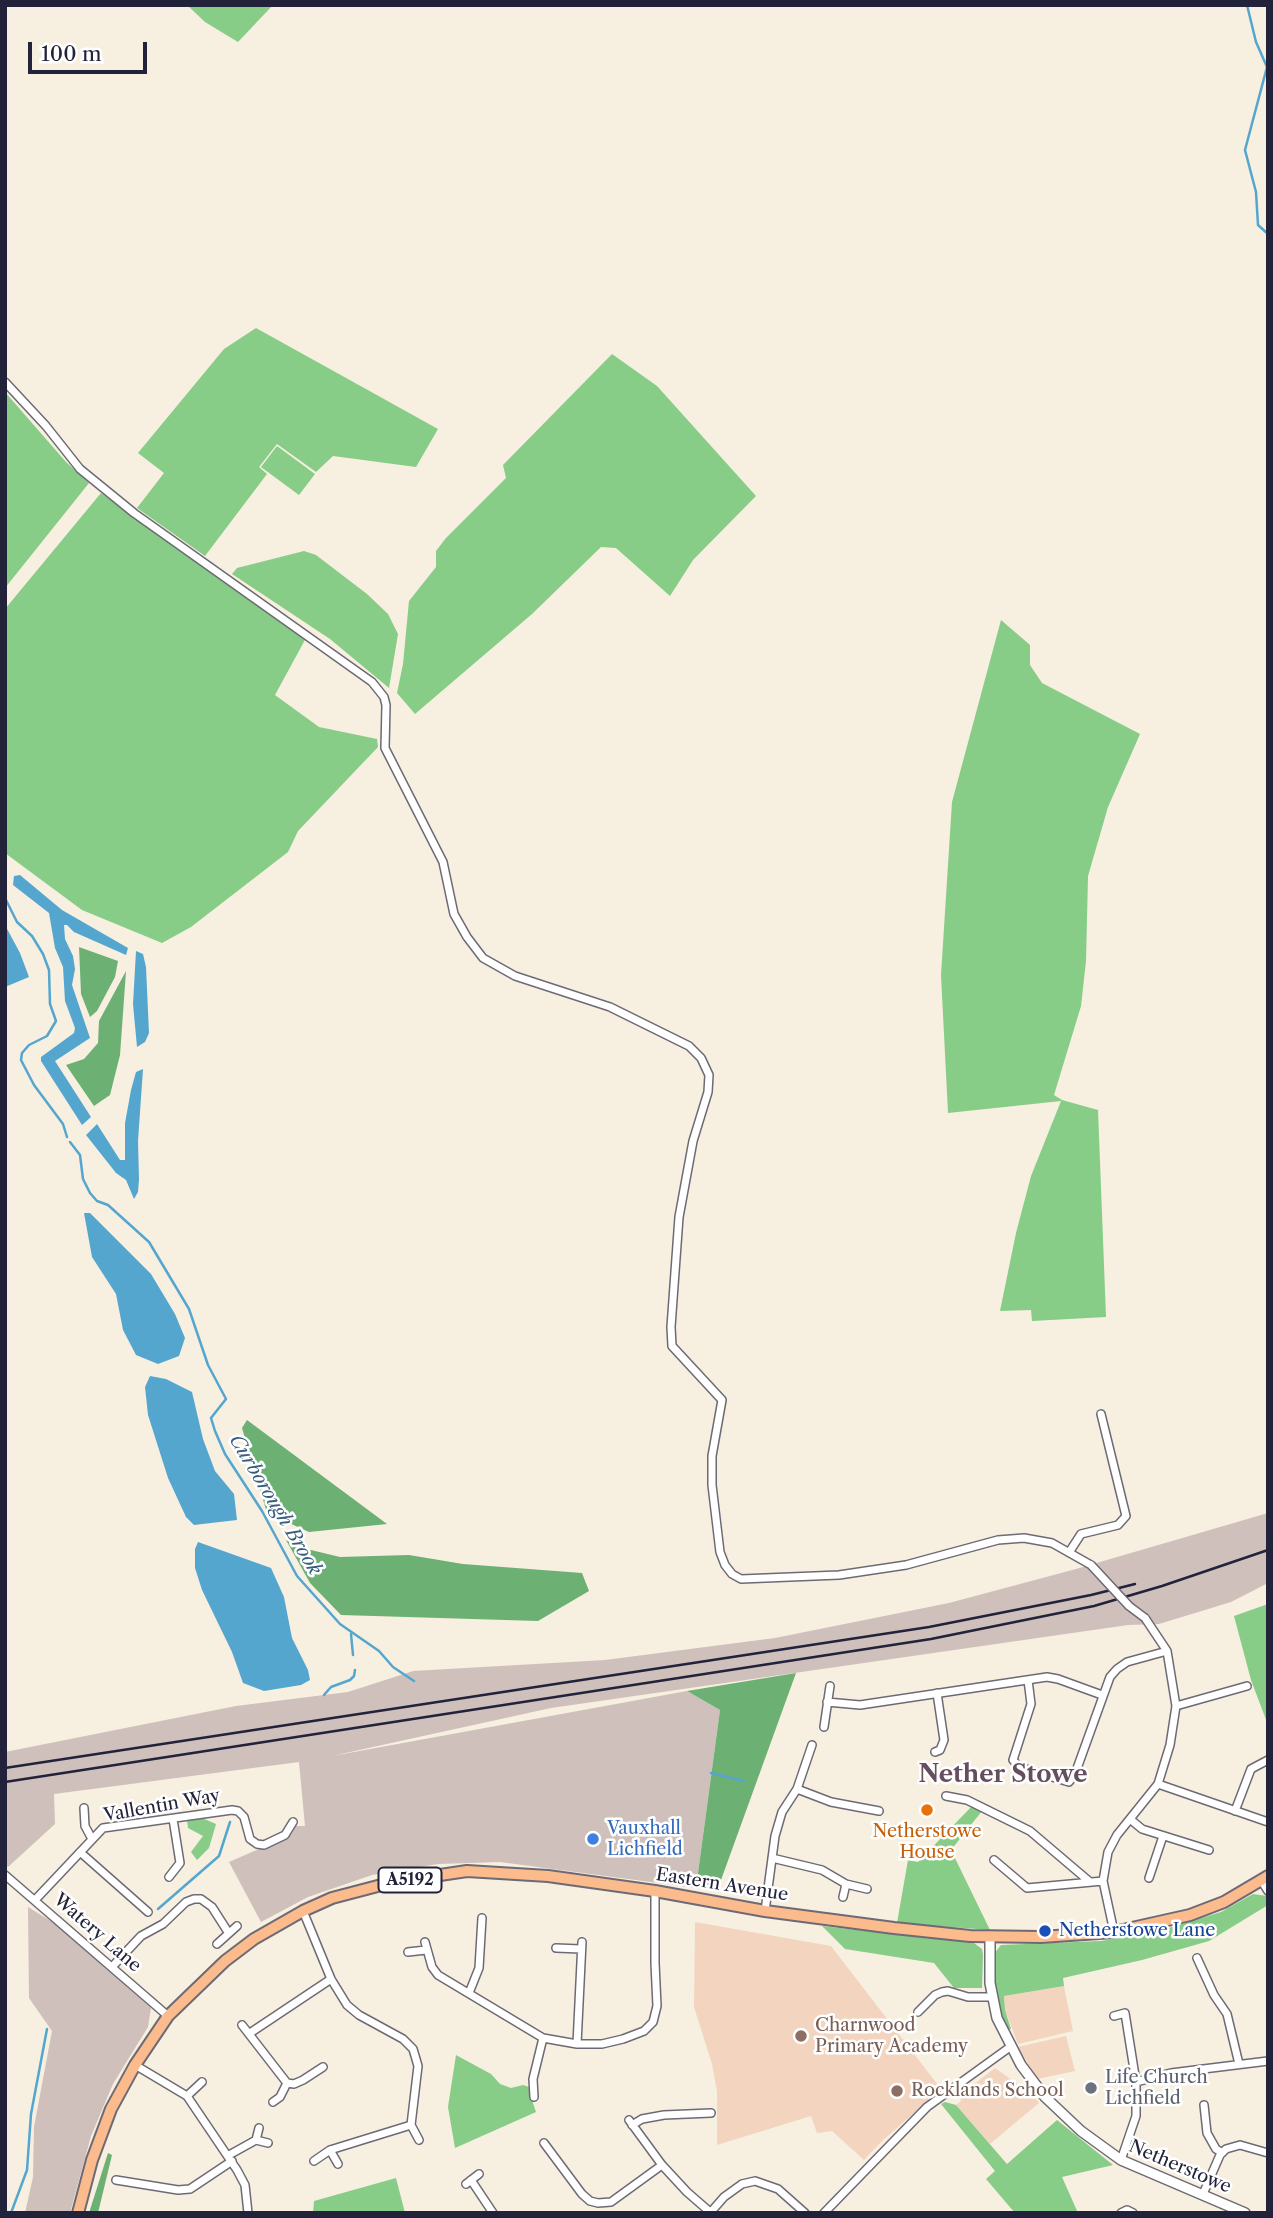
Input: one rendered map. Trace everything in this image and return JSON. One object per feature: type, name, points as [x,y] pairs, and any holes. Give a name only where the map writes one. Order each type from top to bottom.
[{"type":"highway","name":"Eastern Avenue","points":[[78,2213],[101,2133],[135,2065],[169,2016],[225,1961],[254,1939],[303,1911],[332,1899],[393,1882],[467,1871],[548,1876],[765,1911],[894,1928],[990,1937],[1068,1936],[1114,1932],[1190,1915],[1224,1902],[1264,1878]]},
{"type":"street","points":[[5,382],[46,426],[80,469],[134,513],[372,682],[384,697],[386,705],[385,748],[443,862],[454,914],[483,958],[515,976],[610,1007],[689,1046],[701,1058],[709,1075],[708,1092],[693,1141],[679,1217],[672,1346],[722,1400],[712,1456],[712,1485],[720,1552],[732,1574],[741,1579],[839,1575],[905,1565],[998,1540],[1024,1538],[1052,1542],[1091,1565],[1129,1606],[1145,1618],[1167,1651],[1177,1706],[1170,1745],[1158,1784],[1117,1835],[1108,1852],[1103,1881],[1114,1932]]},
{"type":"street","points":[[1070,1552],[1081,1534],[1118,1525],[1126,1516],[1101,1414]]},
{"type":"street","points":[[1028,1680],[1031,1704],[1013,1760],[1019,1766],[1069,1782],[1075,1774],[1110,1677],[1127,1662],[1167,1651]]},
{"type":"street","points":[[827,1702],[860,1705],[1047,1677],[1102,1695]]},
{"type":"street","points":[[824,1727],[830,1686]]},
{"type":"street","points":[[1177,1706],[1247,1686]]},
{"type":"street","points":[[935,1752],[940,1749],[944,1740],[937,1693]]},
{"type":"street","points":[[765,1911],[775,1836],[782,1812],[797,1789],[811,1748],[819,1755]]},
{"type":"street","points":[[1235,1811],[1251,1769],[1268,1760]]},
{"type":"street","points":[[1158,1784],[1268,1822]]},
{"type":"street","points":[[797,1789],[831,1802],[879,1811]]},
{"type":"street","points":[[946,1796],[967,1800],[1030,1831],[1090,1882]]},
{"type":"street","points":[[84,1808],[85,1826],[92,1839]]},
{"type":"street","name":"Vallentin Way","points":[[35,1900],[103,1828],[232,1810],[238,1811],[244,1817],[250,1839],[264,1845],[285,1835],[293,1822]]},
{"type":"street","points":[[169,1877],[180,1863],[173,1819]]},
{"type":"street","points":[[1130,1819],[1142,1829],[1209,1850]]},
{"type":"street","points":[[1149,1878],[1163,1836]]},
{"type":"street","points":[[80,1852],[148,1912]]},
{"type":"street","points":[[772,1858],[822,1870],[846,1884],[867,1889]]},
{"type":"street","points":[[995,1860],[1027,1888],[1103,1881]]},
{"type":"street","name":"Watery Lane","points":[[5,1875],[169,2016]]},
{"type":"street","points":[[1264,1878],[1268,1891]]},
{"type":"street","points":[[843,1897],[846,1884]]},
{"type":"street","points":[[408,1952],[426,1946],[432,1967],[438,1975],[543,2038],[577,2044],[602,2044],[623,2039],[643,2031],[653,2022],[657,2006],[654,1891]]},
{"type":"street","points":[[112,1967],[141,1936],[163,1924],[186,1902],[194,1899],[201,1899],[212,1907],[228,1932]]},
{"type":"street","points":[[303,1911],[331,1979],[351,2009],[403,2039],[413,2049],[418,2066],[411,2125],[419,2140]]},
{"type":"street","points":[[469,1993],[480,1968],[486,1927],[482,1918]]},
{"type":"street","points":[[216,1944],[236,1926]]},
{"type":"street","name":"Netherstowe","points":[[990,1937],[991,1997],[997,2018],[1010,2047],[1033,2082],[1053,2105],[1081,2131],[1121,2160],[1245,2213]]},
{"type":"street","points":[[556,1948],[581,1945],[577,2044]]},
{"type":"street","points":[[1198,1958],[1214,1995],[1227,2014],[1239,2064]]},
{"type":"street","points":[[250,2034],[331,1979]]},
{"type":"street","points":[[918,2012],[923,2000],[948,1991],[968,1997],[991,1997]]},
{"type":"street","points":[[1114,2016],[1125,2013],[1136,2081],[1136,2116],[1121,2160]]},
{"type":"street","points":[[242,2025],[287,2084]]},
{"type":"street","points":[[534,2097],[528,2079],[543,2038]]},
{"type":"street","points":[[824,2213],[927,2107],[1010,2047]]},
{"type":"street","points":[[1136,2081],[1171,2073],[1268,2061]]},
{"type":"street","points":[[135,2065],[187,2096],[237,2169],[245,2185],[248,2213]]},
{"type":"street","points":[[287,2084],[318,2076],[323,2067]]},
{"type":"street","points":[[187,2096],[202,2082]]},
{"type":"street","points":[[273,2102],[281,2097],[287,2084]]},
{"type":"street","points":[[1203,2105],[1211,2143],[1222,2152]]},
{"type":"street","points":[[711,2113],[664,2115],[631,2123],[662,2165],[710,2213],[742,2183],[755,2181],[778,2189],[805,2213]]},
{"type":"street","points":[[314,2161],[330,2150],[411,2125]]},
{"type":"street","points":[[116,2180],[178,2190],[190,2189],[256,2140],[259,2128]]},
{"type":"street","points":[[256,2140],[268,2143]]},
{"type":"street","points":[[1203,2194],[1222,2152],[1240,2145],[1268,2153]]},
{"type":"street","points":[[545,2148],[582,2194],[590,2201],[598,2203],[611,2202],[662,2165]]},
{"type":"street","points":[[330,2150],[338,2164]]},
{"type":"street","points":[[134,2183],[135,2172]]},
{"type":"street","points":[[479,2174],[469,2182],[493,2213]]},
{"type":"street","points":[[1217,2213],[1221,2202]]},
{"type":"street","points":[[1121,2213],[1127,2210],[1133,2213]]},
{"type":"shaded area","points":[[1268,1513],[1268,1583],[1231,1602],[1159,1624],[1128,1625],[551,1708],[332,1756],[687,1691],[720,1710],[696,1888],[500,1862],[438,1864],[372,1875],[308,1897],[261,1922],[229,1862],[291,1835],[296,1826],[305,1826],[299,1762],[54,1794],[55,1824],[8,1867],[5,1864],[5,1752],[236,1706],[348,1692],[413,1671],[605,1660],[775,1638],[949,1603]]},
{"type":"shaded area","points":[[28,1907],[54,1923],[151,2008],[148,2027],[113,2084],[91,2136],[70,2213],[25,2213],[33,2177],[34,2127],[52,2031],[29,1998]]},
{"type":"shaded area","name":"Charnwood Primary Academy","points":[[695,1922],[831,1946],[941,2089],[864,2160],[832,2131],[817,2133],[811,2116],[717,2145],[717,2091],[712,2064],[694,2007]]},
{"type":"shaded area","points":[[1064,1986],[1073,2031],[1018,2044],[1005,2010],[1004,1996]]},
{"type":"shaded area","points":[[1066,2036],[1075,2071],[1037,2079],[1018,2047]]},
{"type":"shaded area","points":[[995,2068],[1033,2095],[1039,2103],[990,2144],[956,2105],[961,2101],[960,2095]]},
{"type":"green space","points":[[187,5],[273,5],[238,42],[205,22]]},
{"type":"green space","points":[[256,328],[438,429],[416,467],[333,456],[316,472],[277,444],[259,467],[267,474],[205,556],[137,508],[164,473],[138,453],[224,349]]},
{"type":"green space","points":[[612,354],[657,386],[756,496],[693,560],[670,596],[616,548],[601,547],[532,614],[415,714],[397,693],[403,664],[409,601],[436,567],[436,551],[506,478],[503,465]]},
{"type":"green space","points":[[5,392],[66,462],[89,483],[5,588]]},
{"type":"green space","points":[[277,446],[315,474],[299,495],[261,467]]},
{"type":"green space","points":[[101,493],[306,638],[275,695],[319,727],[377,739],[378,747],[298,831],[288,852],[191,927],[162,943],[82,910],[5,853],[5,609]]},
{"type":"green space","points":[[304,551],[316,555],[367,594],[388,614],[398,634],[389,688],[330,639],[232,574],[237,568]]},
{"type":"green space","points":[[1001,620],[1030,645],[1030,665],[1042,683],[1140,734],[1108,807],[1088,876],[1086,961],[1081,1006],[1054,1095],[1062,1100],[1098,1110],[1106,1317],[1032,1321],[1031,1310],[1000,1311],[1031,1176],[1061,1101],[948,1113],[941,975],[952,802]]},
{"type":"green space","points":[[79,947],[118,961],[115,977],[97,1011],[90,1017],[81,994]]},
{"type":"green space","points":[[126,971],[120,1055],[110,1095],[94,1106],[66,1065],[84,1059],[98,1043],[99,1021]]},
{"type":"green space","points":[[247,1420],[387,1524],[309,1532],[267,1513],[242,1428]]},
{"type":"green space","points":[[286,1540],[340,1557],[409,1555],[463,1564],[582,1573],[589,1591],[538,1621],[341,1615],[310,1583]]},
{"type":"green space","points":[[1268,1604],[1268,1725],[1251,1680],[1234,1616]]},
{"type":"green space","points":[[796,1673],[717,1891],[696,1888],[720,1710],[687,1691]]},
{"type":"green space","points":[[973,1805],[982,1811],[951,1850],[990,1930],[897,1923],[908,1860],[918,1862]]},
{"type":"green space","points":[[202,1818],[216,1824],[209,1848],[197,1860],[191,1852],[203,1836],[188,1828],[187,1820]]},
{"type":"green space","points":[[1253,1894],[1267,1896],[1268,1905],[1209,1941],[1063,1978],[1064,1986],[1004,1996],[1011,2029],[1008,2030],[1005,2025],[994,1987],[993,1955],[1001,1945],[1101,1941],[1152,1933],[1221,1912]]},
{"type":"green space","points":[[822,1926],[974,1943],[982,1949],[982,1988],[954,1988],[934,1963],[845,1949]]},
{"type":"green space","points":[[456,2055],[491,2074],[500,2084],[511,2088],[523,2085],[532,2088],[536,2112],[455,2148],[448,2107]]},
{"type":"green space","points":[[945,2102],[956,2105],[1007,2164],[1057,2120],[1113,2165],[1062,2177],[1078,2213],[1015,2213],[986,2179],[995,2171],[941,2104]]},
{"type":"green space","points":[[108,2153],[112,2155],[98,2213],[89,2213]]},
{"type":"green space","points":[[396,2178],[405,2213],[313,2213],[314,2201]]},
{"type":"water","points":[[20,875],[62,910],[128,948],[126,955],[64,925],[65,939],[73,956],[75,969],[72,985],[90,1038],[55,1061],[91,1117],[82,1125],[41,1061],[41,1057],[74,1033],[75,1028],[65,1001],[63,967],[55,948],[49,913],[13,885],[14,876]]},
{"type":"water","points":[[5,925],[29,977],[5,987]]},
{"type":"water","points":[[136,951],[143,954],[146,967],[149,1033],[145,1042],[137,1047],[133,1004]]},
{"type":"water","points":[[143,1069],[138,1141],[139,1179],[138,1192],[134,1199],[126,1180],[116,1173],[86,1135],[97,1124],[120,1160],[125,1160],[125,1123],[131,1090],[136,1072]]},
{"type":"water","points":[[84,1213],[90,1213],[151,1274],[175,1314],[185,1338],[179,1356],[158,1364],[136,1355],[123,1330],[116,1294],[92,1257]]},
{"type":"water","points":[[150,1376],[166,1379],[192,1392],[203,1439],[215,1471],[234,1494],[237,1520],[194,1525],[186,1517],[168,1478],[148,1415],[145,1387]]},
{"type":"water","points":[[198,1542],[271,1568],[284,1597],[292,1638],[308,1670],[310,1680],[301,1685],[264,1691],[243,1683],[232,1652],[202,1590],[195,1568],[195,1549]]},
{"type":"waterway","points":[[1247,5],[1256,42],[1267,67],[1245,150],[1256,192],[1258,225],[1268,234]]},
{"type":"waterway","name":"Curborough Brook","points":[[5,898],[17,922],[32,936],[43,954],[49,970],[50,1004],[56,1021],[47,1036],[29,1045],[22,1053],[21,1060],[34,1085],[63,1124],[67,1137]]},
{"type":"waterway","name":"Curborough Brook","points":[[70,1142],[80,1155],[83,1179],[90,1193],[97,1201],[108,1205],[149,1242],[189,1309],[208,1365],[226,1399],[211,1418],[215,1431],[225,1454],[262,1511],[297,1576],[340,1624],[379,1651],[393,1667],[414,1681]]},
{"type":"waterway","points":[[351,1634],[353,1655]]},
{"type":"waterway","points":[[324,1695],[331,1687],[350,1680],[355,1670]]},
{"type":"waterway","name":"Curborough Brook","points":[[711,1773],[744,1781]]},
{"type":"waterway","points":[[158,1909],[219,1856],[230,1822]]},
{"type":"waterway","points":[[11,2213],[27,2170],[31,2114],[47,2029]]},
{"type":"railway","points":[[5,1782],[931,1639],[1094,1606],[1268,1550]]},
{"type":"railway","points":[[5,1768],[929,1627],[1135,1584]]},
{"type":"place","name":"Netherstowe House","points":[[927,1810]]},
{"type":"place","name":"Vauxhall Lichfield","points":[[593,1839]]},
{"type":"place","name":"Netherstowe Lane","points":[[1045,1931]]},
{"type":"place","name":"Charnwood Primary Academy","points":[[801,2036]]},
{"type":"place","name":"Life Church Lichfield","points":[[1091,2088]]},
{"type":"place","name":"Rocklands School","points":[[897,2091]]},
{"type":"district","name":"Nether Stowe","points":[[1003,1775]]}]
